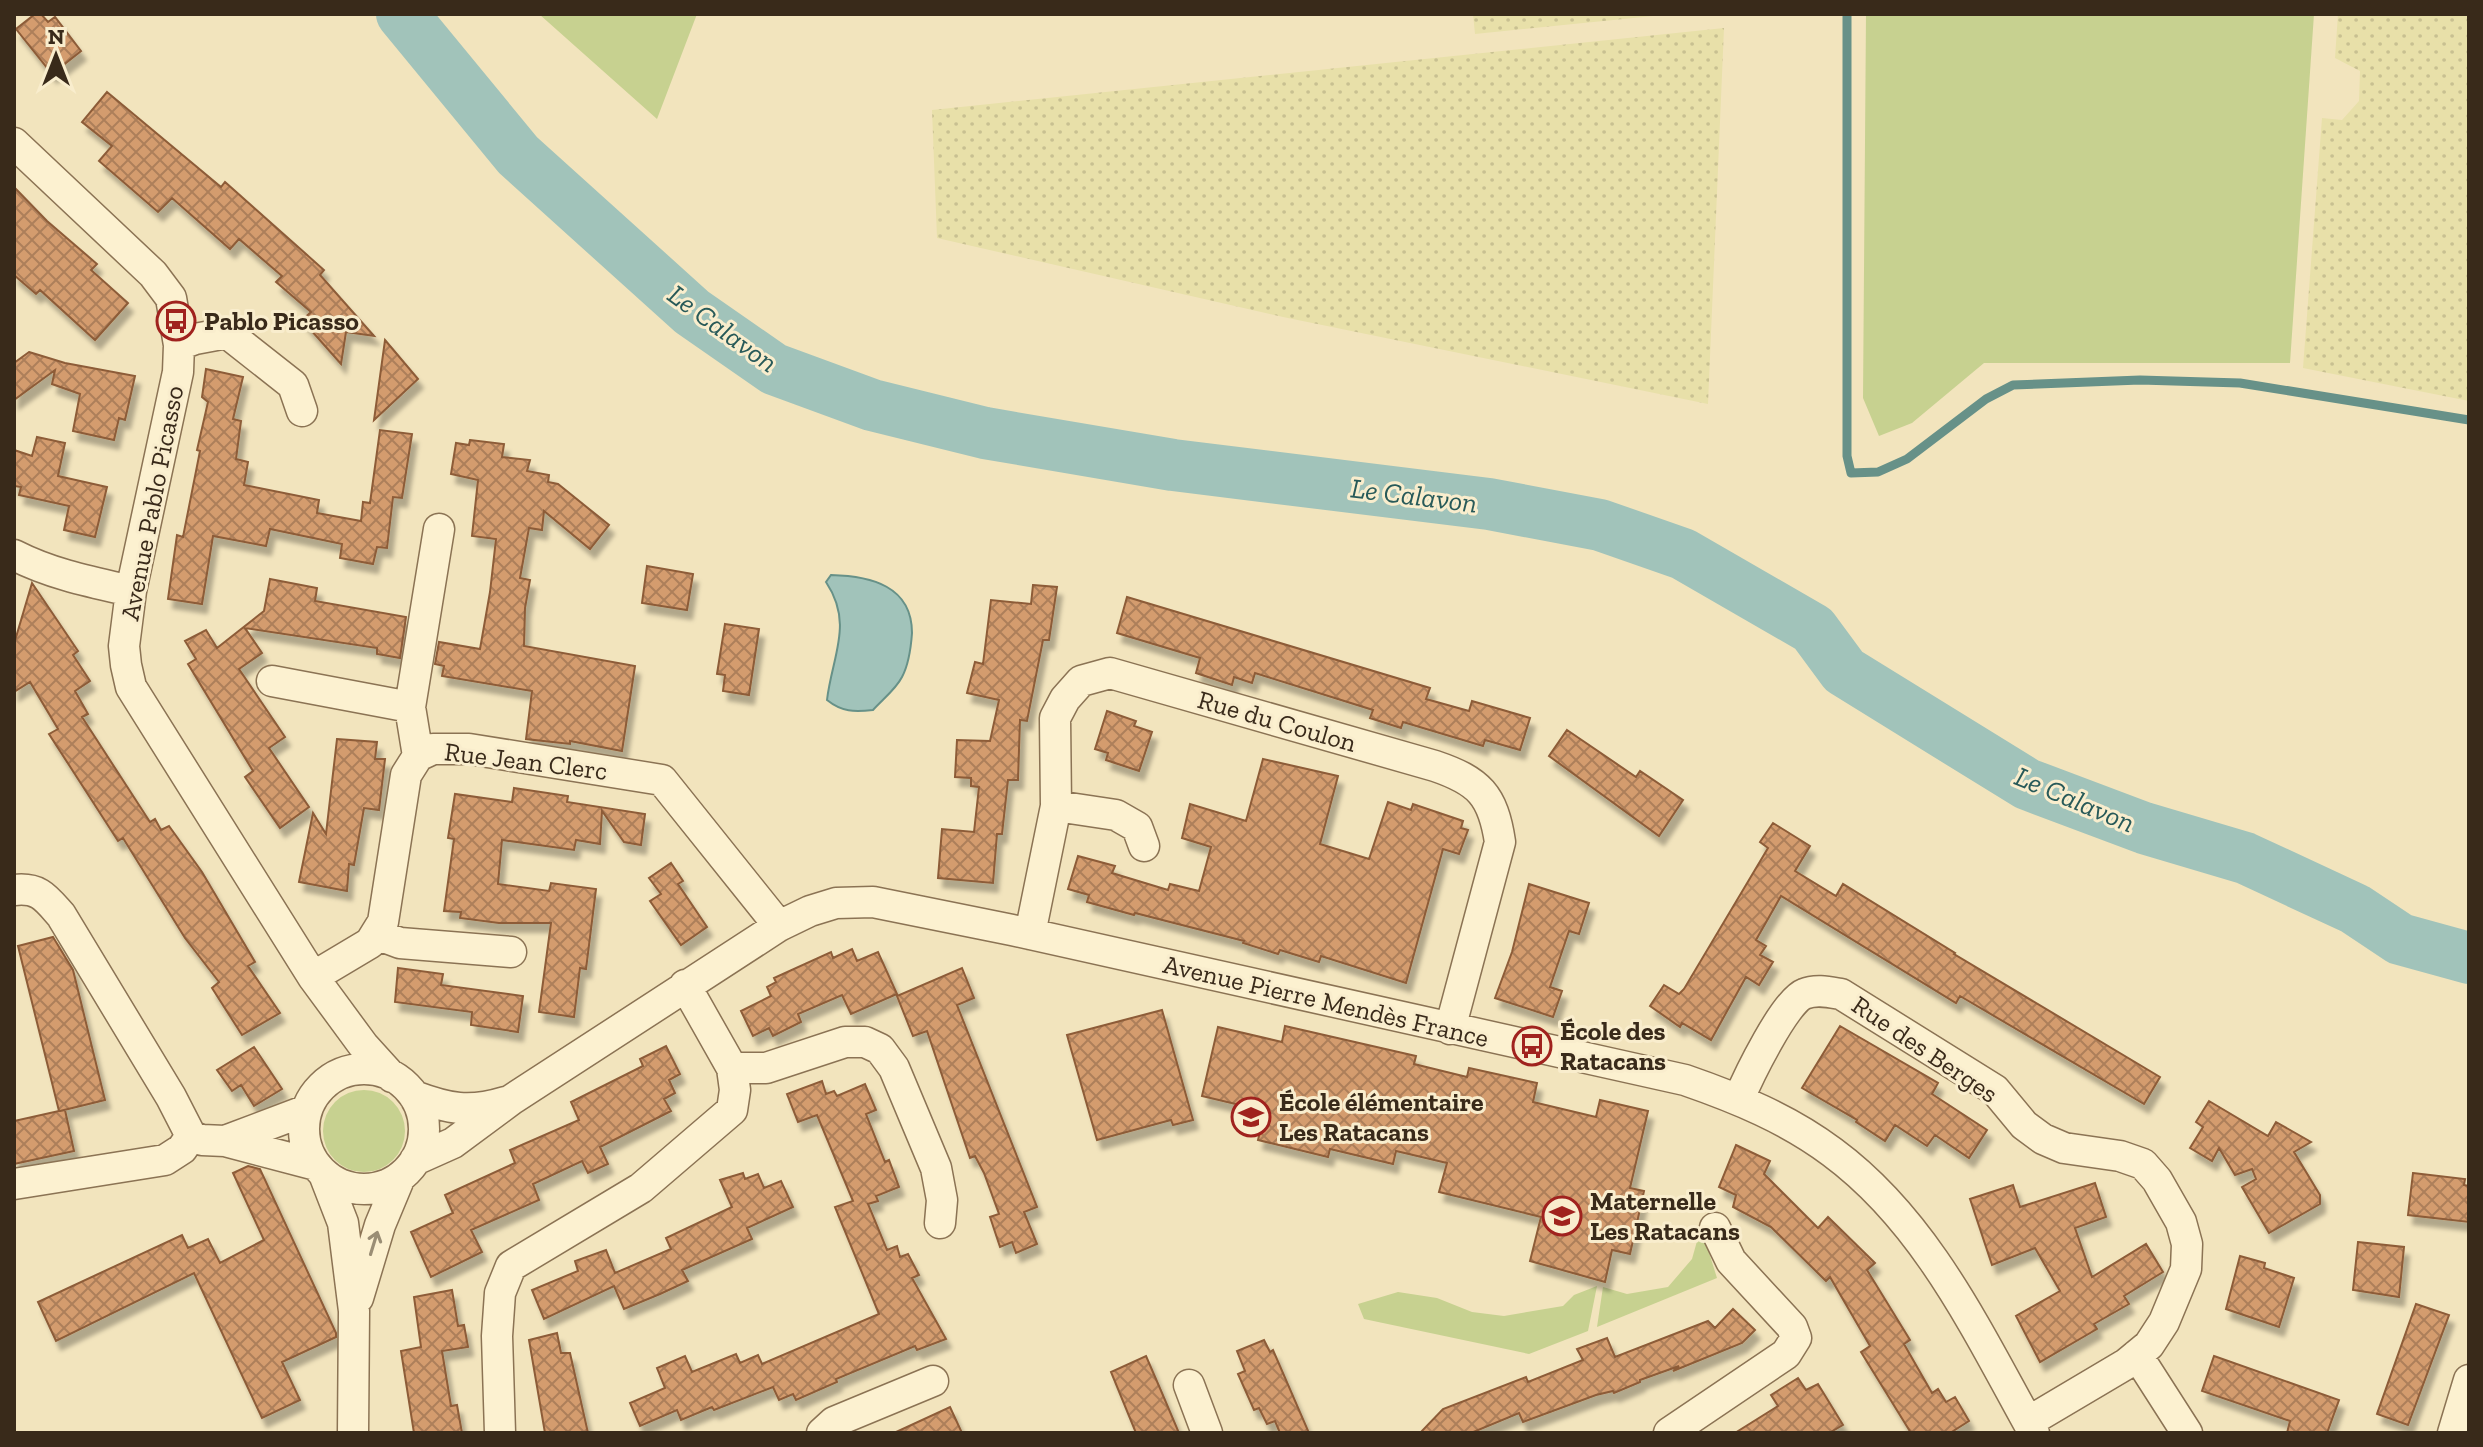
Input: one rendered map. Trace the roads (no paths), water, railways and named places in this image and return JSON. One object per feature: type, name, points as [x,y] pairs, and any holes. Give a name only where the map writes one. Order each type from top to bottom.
[{"type":"street","name":"Avenue Pablo Picasso","points":[[14,143],[153,274],[171,298],[179,345],[178,372],[131,591],[124,646],[131,687],[313,977],[363,1045],[403,1086]]},
{"type":"street","points":[[179,345],[227,333],[293,385],[302,411]]},
{"type":"street","points":[[418,756],[410,707],[439,529]]},
{"type":"street","points":[[14,555],[36,567],[131,591]]},
{"type":"street","name":"Rue du Coulon","points":[[1030,934],[1056,806],[1055,718],[1065,699],[1081,681],[1110,673],[1463,775],[1484,793],[1496,813],[1500,842],[1450,1029]]},
{"type":"street","points":[[272,681],[410,707]]},
{"type":"street","name":"Rue Jean Clerc","points":[[376,934],[383,922],[391,884],[406,775],[418,756],[433,749],[469,749],[662,780],[779,926]]},
{"type":"street","points":[[1056,806],[1116,815],[1137,827],[1144,846]]},
{"type":"street","points":[[14,890],[27,888],[43,895],[61,915],[171,1097],[191,1136],[225,1141],[320,1169],[338,1183],[354,1188],[370,1189],[408,1168]]},
{"type":"street","name":"Avenue Pierre Mendès France","points":[[408,1168],[453,1143],[511,1100],[779,926],[836,903],[873,902],[1685,1080],[1739,1099],[1787,1123],[1833,1152],[1877,1190],[1915,1234],[1950,1285],[2031,1428]]},
{"type":"street","points":[[313,977],[370,943],[376,934],[400,943],[511,952]]},
{"type":"street","points":[[500,1433],[497,1336],[500,1293],[511,1266],[641,1188],[732,1110],[735,1090],[732,1068],[685,985]]},
{"type":"street","name":"Rue des Berges","points":[[1739,1099],[1791,1002],[1804,994],[1819,991],[1841,994],[1995,1090],[2024,1125],[2043,1139],[2064,1148],[2120,1156],[2143,1164],[2157,1180],[2181,1222],[2187,1244],[2186,1269],[2169,1311],[2149,1345],[2031,1428]]},
{"type":"street","points":[[334,1078],[341,1047],[339,1012]]},
{"type":"street","points":[[732,1068],[766,1068],[845,1042],[865,1042],[880,1049],[894,1068],[936,1168],[942,1200],[940,1223]]},
{"type":"street","points":[[353,1433],[354,1311],[343,1223],[305,1138],[307,1110],[322,1086],[334,1078],[363,1069],[403,1086],[421,1111],[424,1128],[422,1145],[380,1225],[354,1311]]},
{"type":"street","name":"Avenue Pierre Mendès France","points":[[403,1086],[468,1110],[511,1100]]},
{"type":"street","points":[[225,1141],[307,1110]]},
{"type":"street","points":[[14,1184],[165,1160],[182,1149],[191,1136]]},
{"type":"street","points":[[1669,1433],[1786,1354],[1796,1338],[1792,1327],[1731,1261],[1715,1228]]},
{"type":"street","points":[[2137,1355],[2187,1433]]},
{"type":"street","points":[[2453,1433],[2469,1380]]},
{"type":"street","points":[[822,1433],[834,1422],[933,1381]]},
{"type":"street","points":[[1189,1385],[1207,1433]]},
{"type":"water","points":[[831,575],[861,578],[886,587],[905,604],[910,617],[911,644],[904,672],[896,686],[873,710],[848,710],[827,700],[840,626],[839,612],[826,582]]},
{"type":"waterway","name":"Le Calavon","points":[[402,14],[518,155],[692,312],[774,369],[872,405],[985,433],[1173,465],[1489,504],[1600,525],[1683,554],[1813,629],[1844,671],[2027,784],[2144,828],[2245,858],[2355,909],[2400,939],[2469,958]]},
{"type":"waterway","points":[[1847,14],[1847,456],[1851,473],[1878,472],[1907,459],[1986,399],[2013,385],[2140,380],[2240,383],[2469,420]]},
{"type":"place","name":"Pablo Picasso","points":[[176,321]]},
{"type":"place","name":"École des Ratacans","points":[[1532,1046]]},
{"type":"place","name":"École élémentaire Les Ratacans","points":[[1251,1117]]},
{"type":"place","name":"Maternelle Les Ratacans","points":[[1562,1216]]}]
